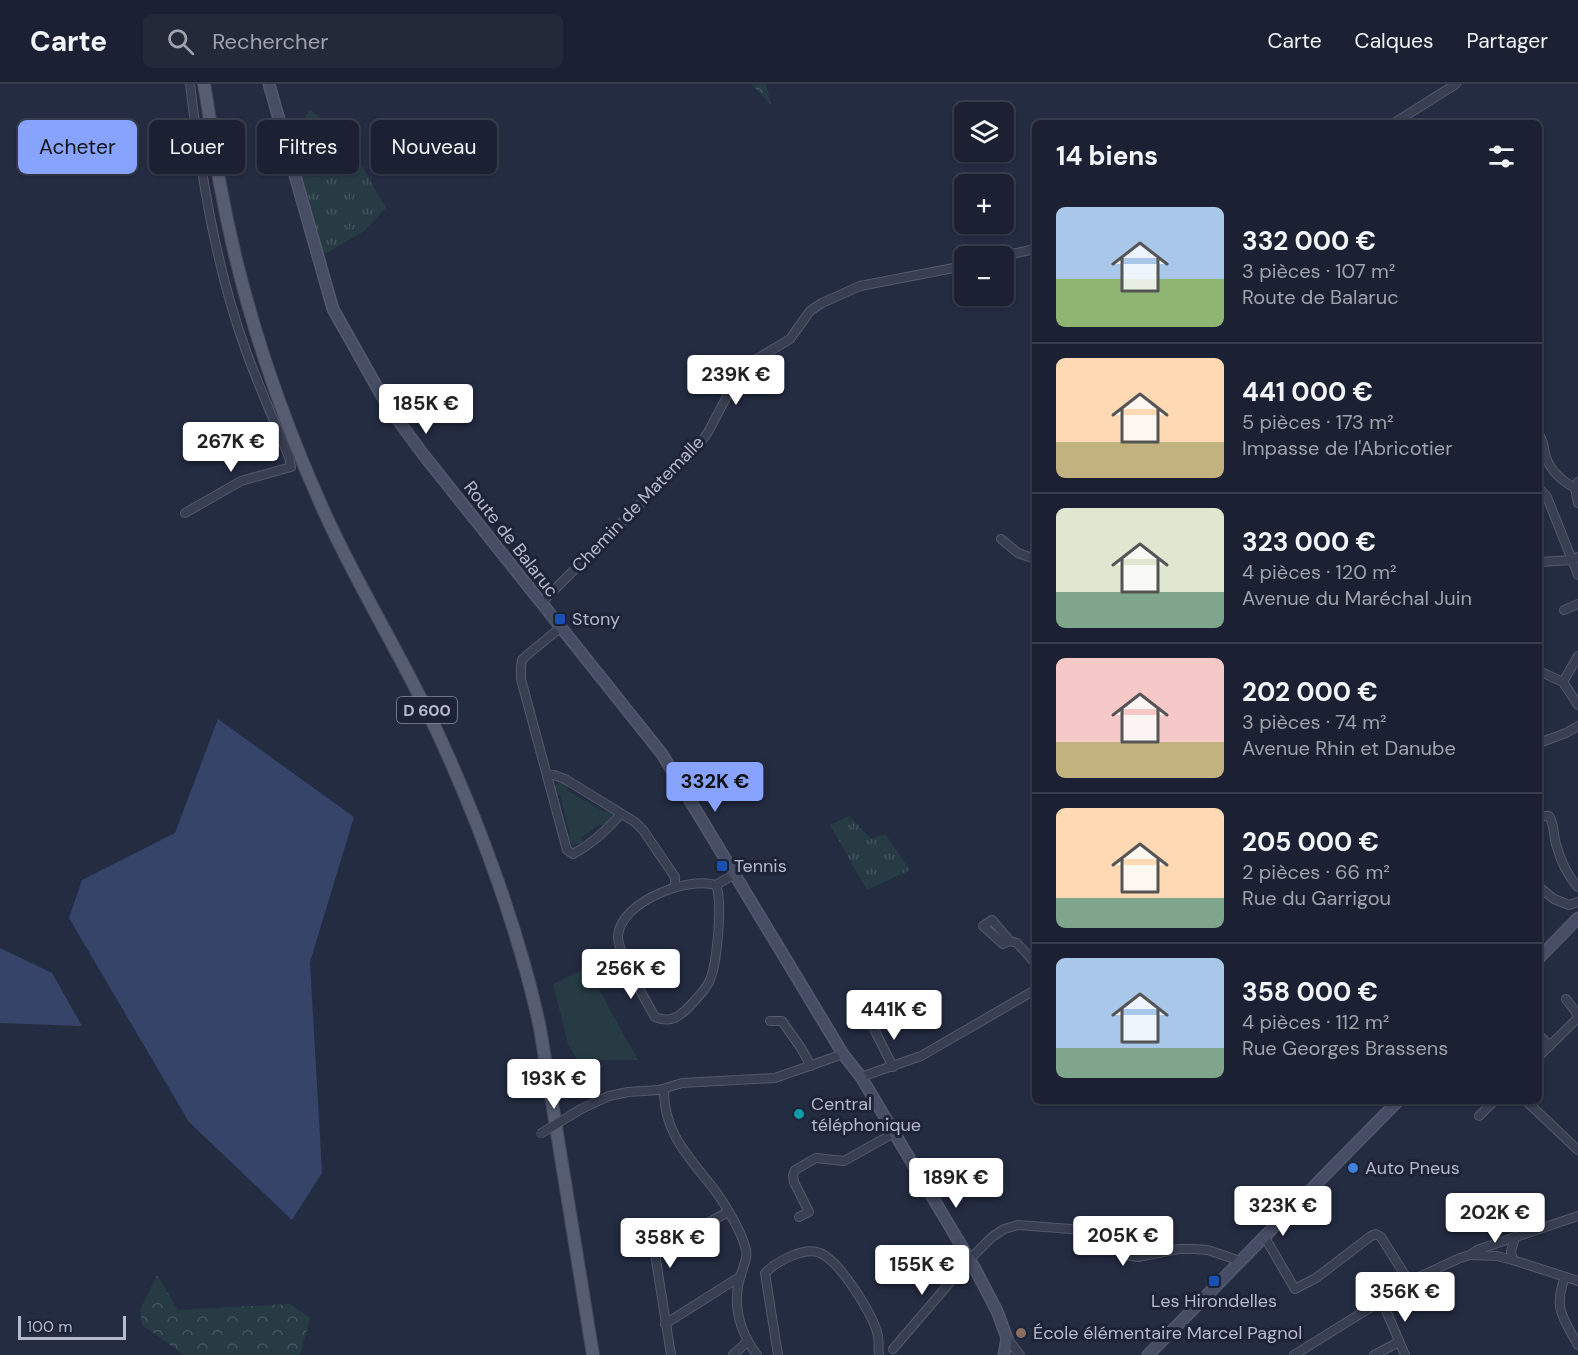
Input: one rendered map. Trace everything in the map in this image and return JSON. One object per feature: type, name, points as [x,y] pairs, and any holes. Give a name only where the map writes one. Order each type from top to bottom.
[{"type":"main road","name":"D 600","points":[[204,84],[220,185],[243,285],[290,429],[322,508],[438,735],[468,804],[512,918],[540,1028],[593,1355]]},
{"type":"street","points":[[185,513],[241,481],[291,466],[246,351],[224,277],[205,191],[190,84]]},
{"type":"street","name":"Route de Balaruc","points":[[269,84],[324,279],[340,323],[402,427],[662,754],[970,1259],[997,1311],[1007,1338]]},
{"type":"street","points":[[1399,120],[1456,84]]},
{"type":"street","points":[[1014,253],[1032,250]]},
{"type":"street","name":"Chemin de Matemalle","points":[[541,603],[658,485],[690,456],[707,434],[742,368],[790,339],[810,311],[860,286],[954,268]]},
{"type":"street","points":[[1542,439],[1546,457],[1556,476],[1577,484],[1578,503]]},
{"type":"street","points":[[1542,491],[1547,497],[1575,559],[1578,575]]},
{"type":"street","points":[[1001,539],[1018,553],[1032,558]]},
{"type":"street","points":[[1542,562],[1575,559]]},
{"type":"street","points":[[1564,610],[1578,604]]},
{"type":"street","points":[[560,628],[526,655],[520,667],[521,679],[567,850],[573,854],[597,839],[621,814]]},
{"type":"street","points":[[1563,682],[1578,656]]},
{"type":"street","points":[[1542,672],[1563,682],[1578,705]]},
{"type":"street","points":[[1542,742],[1566,734],[1578,726]]},
{"type":"street","points":[[547,776],[554,775],[565,779],[635,822],[653,842],[675,877],[675,887]]},
{"type":"street","points":[[1542,817],[1549,816],[1552,820],[1555,843],[1568,874],[1578,887]]},
{"type":"street","points":[[716,885],[735,874]]},
{"type":"street","points":[[710,883],[716,885],[719,892],[717,936],[715,963],[709,982],[684,1011],[673,1020],[664,1021],[655,1017],[626,962],[618,937],[625,918],[636,906],[675,887],[710,883]]},
{"type":"street","points":[[1542,890],[1560,902],[1569,905],[1578,902]]},
{"type":"street","points":[[1542,955],[1578,918]]},
{"type":"street","points":[[1010,941],[1017,943],[1032,960]]},
{"type":"street","points":[[861,1077],[921,1056],[1032,992]]},
{"type":"street","points":[[1542,1053],[1578,1018],[1566,999]]},
{"type":"street","points":[[771,1022],[782,1021],[811,1066]]},
{"type":"street","points":[[873,1027],[893,1067]]},
{"type":"street","points":[[1542,1038],[1550,1046]]},
{"type":"street","points":[[540,1134],[581,1109],[609,1096],[664,1089],[682,1083],[775,1078],[843,1054]]},
{"type":"street","points":[[664,1089],[676,1140],[716,1191],[746,1247],[746,1260],[736,1300],[742,1331],[757,1355]]},
{"type":"street","points":[[1148,1355],[1395,1104]]},
{"type":"street","points":[[1479,1116],[1489,1104]]},
{"type":"street","points":[[1529,1104],[1578,1150]]},
{"type":"street","points":[[799,1217],[809,1212],[794,1182],[795,1170],[816,1158],[844,1161],[894,1132]]},
{"type":"street","points":[[670,1355],[656,1251],[728,1212]]},
{"type":"street","points":[[1294,1355],[1439,1267],[1477,1250],[1578,1216]]},
{"type":"street","points":[[893,1349],[970,1259],[992,1237],[1004,1229],[1018,1225],[1084,1230],[1101,1234],[1125,1255],[1138,1257],[1194,1248],[1208,1250],[1240,1261]]},
{"type":"street","points":[[1264,1236],[1293,1287],[1300,1287],[1316,1278],[1376,1234],[1381,1238],[1410,1283]]},
{"type":"street","points":[[1513,1260],[1511,1251],[1515,1238]]},
{"type":"street","points":[[778,1355],[765,1273],[791,1257],[818,1251],[833,1261],[853,1286],[878,1335],[879,1355]]},
{"type":"street","points":[[1470,1255],[1497,1256],[1578,1281]]},
{"type":"street","points":[[665,1324],[741,1276]]},
{"type":"street","points":[[1565,1277],[1559,1292],[1558,1305],[1578,1345]]},
{"type":"street","points":[[1382,1301],[1405,1355]]},
{"type":"street","points":[[1004,1355],[1007,1338]]},
{"type":"street","points":[[1007,1338],[1020,1355]]},
{"type":"street","points":[[733,1355],[747,1342]]},
{"type":"street","points":[[1374,1355],[1399,1342]]},
{"type":"green space","points":[[751,84],[766,84],[771,105]]},
{"type":"green space","points":[[310,110],[324,120],[303,120]]},
{"type":"green space","points":[[359,161],[386,208],[364,231],[323,255],[301,174],[359,174]]},
{"type":"green space","points":[[559,782],[569,786],[566,790],[605,812],[609,809],[612,814],[609,822],[603,826],[600,824],[581,838],[583,843],[572,845],[565,836],[570,835],[560,795],[555,795],[554,786]]},
{"type":"green space","points":[[849,816],[871,839],[885,834],[910,870],[867,890],[830,825]]},
{"type":"green space","points":[[587,968],[638,1060],[577,1060],[568,1044],[553,984]]},
{"type":"green space","points":[[157,1275],[178,1310],[290,1304],[310,1318],[300,1355],[184,1355],[142,1325],[140,1310]]},
{"type":"water","points":[[218,719],[354,817],[310,962],[322,1173],[292,1220],[189,1122],[69,918],[82,880],[175,833]]},
{"type":"water","points":[[0,948],[52,973],[82,1026],[0,1023]]},
{"type":"place","name":"Stony","points":[[560,619]]},
{"type":"place","name":"Tennis","points":[[722,866]]},
{"type":"place","name":"Central téléphonique","points":[[799,1114]]},
{"type":"place","name":"Auto Pneus","points":[[1353,1168]]},
{"type":"place","name":"Les Hirondelles","points":[[1214,1281]]},
{"type":"place","name":"École élémentaire Marcel Pagnol","points":[[1021,1333]]}]
